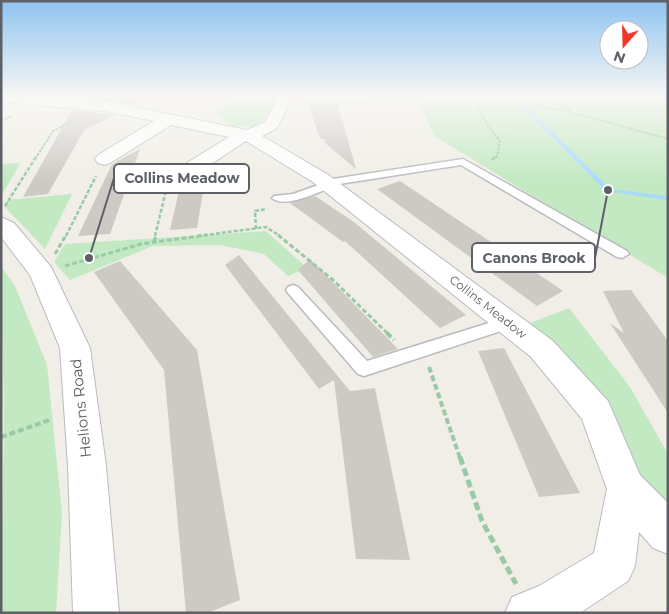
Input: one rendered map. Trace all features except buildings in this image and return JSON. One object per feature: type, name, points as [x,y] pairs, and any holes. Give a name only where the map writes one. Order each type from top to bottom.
[{"type":"street","points":[[104,159],[143,125]]},
{"type":"street","name":"Collins Meadow","points":[[206,125],[246,135],[327,184],[542,349],[596,411],[626,490],[668,533]]},
{"type":"street","points":[[189,170],[246,135],[271,125]]},
{"type":"street","name":"Helions Road","points":[[3,224],[42,273],[75,348],[87,466],[96,613]]},
{"type":"street","points":[[539,609],[612,566],[626,490]]},
{"type":"lane","points":[[278,198],[294,197],[327,184],[462,162],[622,254]]},
{"type":"lane","points":[[293,290],[364,369],[508,323]]},
{"type":"path","points":[[3,224],[53,131],[66,125]]},
{"type":"path","points":[[466,164],[486,163],[497,156],[500,141],[487,125]]},
{"type":"path","points":[[615,125],[668,139]]},
{"type":"path","points":[[42,273],[62,244],[104,159]]},
{"type":"path","points":[[42,273],[141,244],[266,227],[286,240],[416,353],[482,522],[515,583],[539,609]]},
{"type":"path","points":[[1,437],[61,416]]},
{"type":"green space","points":[[229,125],[259,125],[257,127]]},
{"type":"green space","points":[[429,125],[668,125],[668,278],[434,136]]},
{"type":"green space","points":[[1,164],[20,164],[1,196]]},
{"type":"green space","points":[[72,194],[45,249],[4,206],[7,200]]},
{"type":"green space","points":[[266,231],[307,268],[288,276],[264,254],[220,245],[153,246],[70,280],[54,262],[65,244]]},
{"type":"green space","points":[[1,266],[15,286],[47,365],[62,513],[56,613],[1,613],[4,416]]},
{"type":"green space","points":[[569,308],[630,387],[668,454],[668,522],[525,325]]},
{"type":"waterway","points":[[542,125],[608,190],[668,198]]},
{"type":"place","name":"Canons Brook","points":[[608,190]]},
{"type":"place","name":"Collins Meadow","points":[[89,258]]}]
